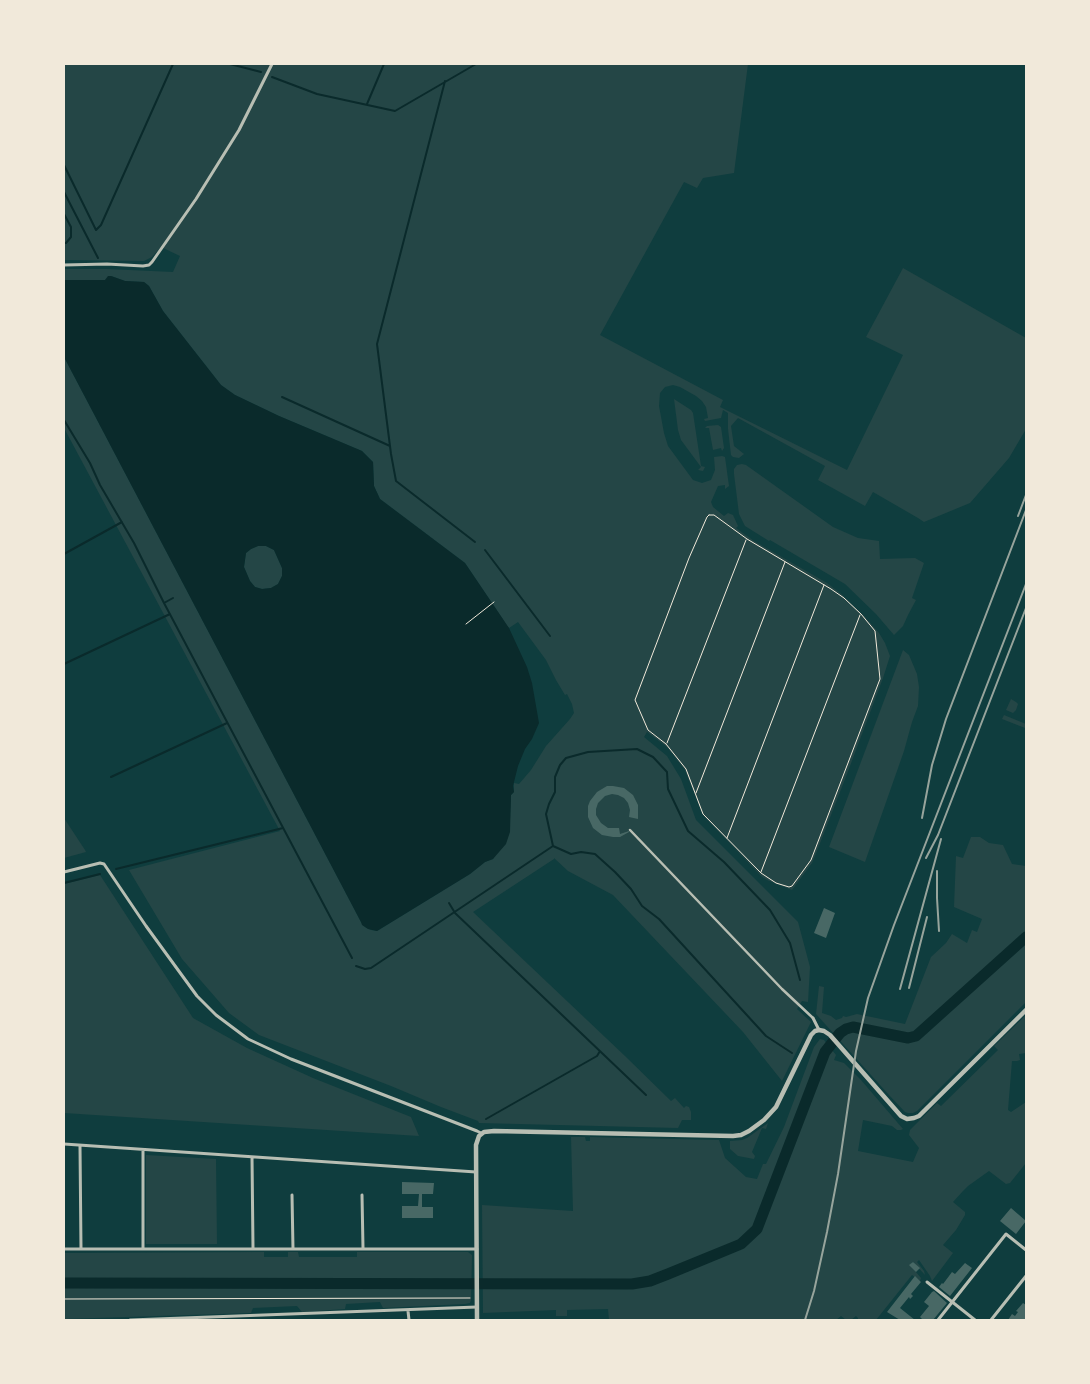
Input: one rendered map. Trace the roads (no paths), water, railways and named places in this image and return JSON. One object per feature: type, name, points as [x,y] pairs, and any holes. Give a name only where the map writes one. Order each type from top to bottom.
[{"type":"street","points":[[64,265],[149,265],[196,199],[240,130],[272,64]]},
{"type":"street","points":[[630,830],[812,1018],[819,1030]]},
{"type":"street","points":[[64,872],[100,863],[104,864],[197,996],[216,1015],[248,1039],[291,1059],[482,1133]]},
{"type":"street","points":[[477,1320],[476,1145],[482,1133],[494,1131],[741,1135],[749,1132],[764,1120],[776,1107],[811,1034],[819,1030],[830,1035],[901,1116],[912,1119],[919,1116],[1026,1010]]},
{"type":"street","points":[[64,1144],[476,1172]]},
{"type":"street","points":[[80,1146],[81,1249]]},
{"type":"street","points":[[143,1150],[143,1249]]},
{"type":"street","points":[[252,1156],[253,1248]]},
{"type":"street","points":[[292,1195],[293,1249]]},
{"type":"street","points":[[362,1195],[363,1248]]},
{"type":"street","points":[[938,1320],[1006,1234],[1026,1250]]},
{"type":"street","points":[[64,1249],[477,1249]]},
{"type":"street","points":[[991,1320],[1026,1276]]},
{"type":"street","points":[[927,1282],[975,1320]]},
{"type":"street","points":[[130,1320],[204,1319],[477,1307]]},
{"type":"street","points":[[408,1311],[409,1320]]},
{"type":"waterway","points":[[64,165],[96,230],[101,225],[173,64]]},
{"type":"waterway","points":[[230,64],[261,72]]},
{"type":"waterway","points":[[367,104],[384,64]]},
{"type":"waterway","points":[[272,77],[317,94],[395,111],[476,64]]},
{"type":"waterway","points":[[445,81],[377,344],[396,481],[475,542]]},
{"type":"waterway","points":[[64,192],[98,258]]},
{"type":"waterway","points":[[64,214],[71,227],[71,237],[64,243]]},
{"type":"waterway","points":[[282,397],[390,446]]},
{"type":"waterway","points":[[64,420],[134,543],[352,958]]},
{"type":"waterway","points":[[64,554],[122,522]]},
{"type":"waterway","points":[[485,550],[550,636]]},
{"type":"waterway","points":[[164,603],[173,598]]},
{"type":"waterway","points":[[64,664],[170,614]]},
{"type":"waterway","points":[[111,777],[227,723]]},
{"type":"waterway","points":[[792,1053],[766,1036],[659,919],[642,906],[631,889],[595,854],[581,852],[571,854],[553,846],[546,814],[555,792],[555,777],[560,765],[566,758],[588,752],[637,749],[653,757],[667,772],[668,789],[688,831],[724,862],[770,910],[790,943],[800,980]]},
{"type":"waterway","points":[[116,869],[283,828]]},
{"type":"waterway","points":[[356,966],[365,969],[371,968],[553,846]]},
{"type":"waterway","points":[[64,883],[100,874]]},
{"type":"waterway","points":[[449,903],[455,913],[646,1095]]},
{"type":"waterway","points":[[64,1283],[632,1284],[650,1281],[741,1244],[757,1229],[825,1052],[840,1033],[853,1027],[908,1038],[916,1036],[1026,937]]},
{"type":"waterway","points":[[486,1119],[597,1056],[600,1051]]},
{"type":"railway","points":[[1018,516],[1026,495]]},
{"type":"railway","points":[[922,818],[932,765],[946,719],[1026,510]]},
{"type":"railway","points":[[805,1320],[814,1291],[827,1232],[838,1174],[856,1051],[868,998],[894,925],[1026,584]]},
{"type":"railway","points":[[926,858],[938,835],[1026,608]]},
{"type":"railway","points":[[900,989],[941,839]]},
{"type":"railway","points":[[937,871],[939,931]]},
{"type":"railway","points":[[909,988],[927,917]]}]
